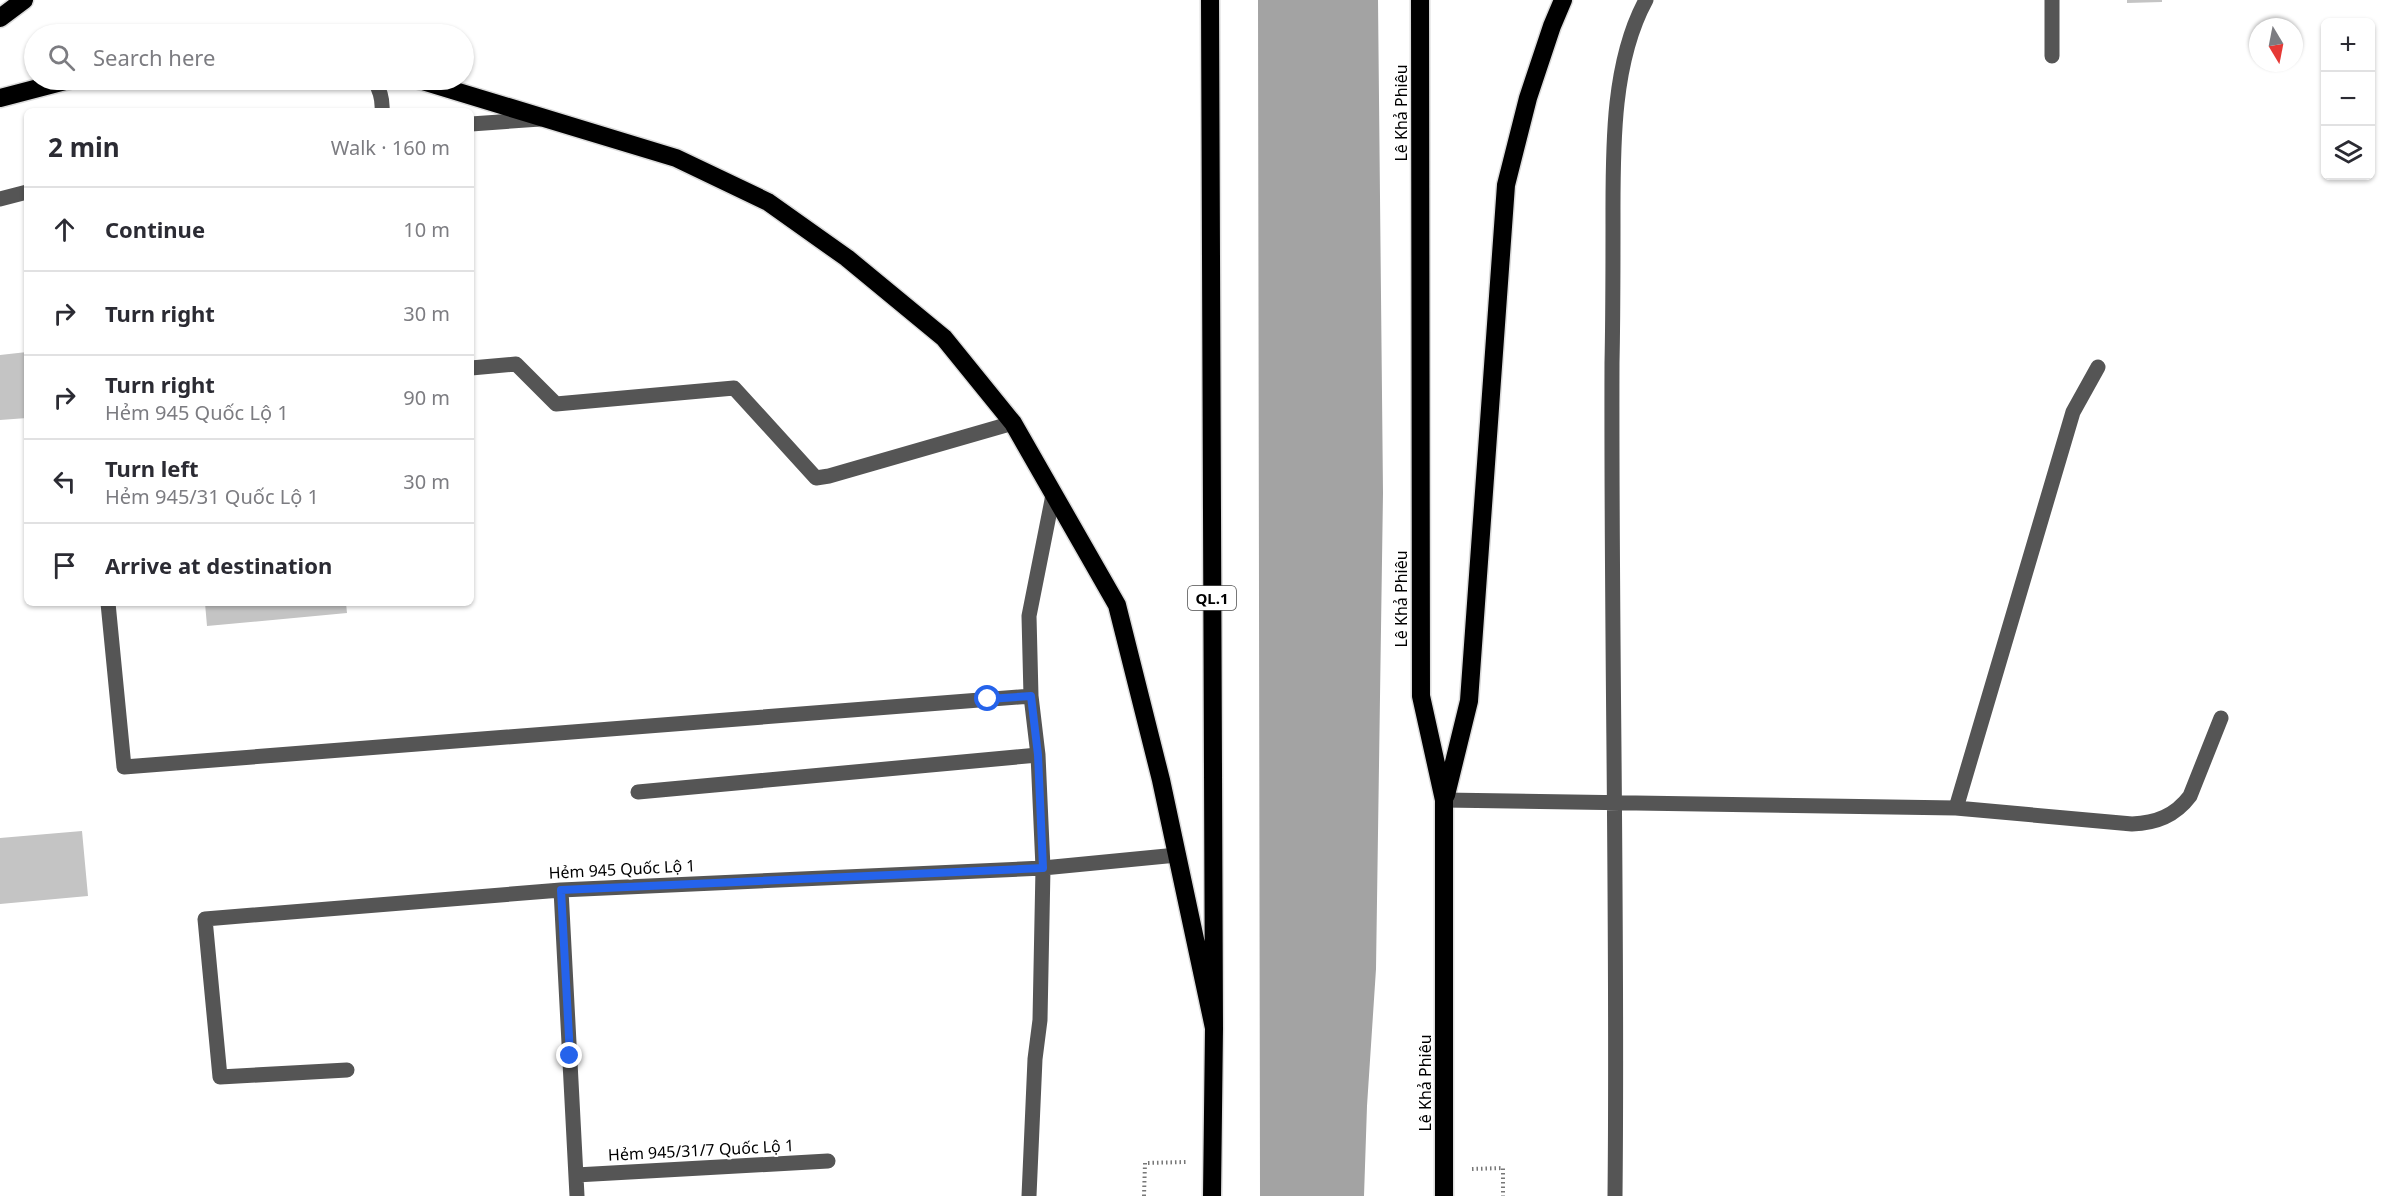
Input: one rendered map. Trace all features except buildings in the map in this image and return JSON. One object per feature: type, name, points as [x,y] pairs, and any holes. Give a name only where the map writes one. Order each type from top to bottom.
[{"type":"highway","points":[[0,18],[24,0]]},
{"type":"highway","name":"QL.1","points":[[1210,0],[1214,1028],[1212,1196]]},
{"type":"highway","name":"Lê Khả Phiêu","points":[[1420,0],[1421,696],[1444,800],[1444,1196]]},
{"type":"highway","points":[[1444,800],[1469,701],[1506,185],[1528,98],[1563,0]]},
{"type":"highway","points":[[0,98],[31,90]]},
{"type":"highway","points":[[452,90],[676,158],[768,202],[847,258],[944,338],[1013,423],[1117,605],[1161,780],[1214,1028]]},
{"type":"street","points":[[1615,1196],[1617,1019],[1612,449],[1613,176],[1624,58],[1635,20],[1646,0]]},
{"type":"street","points":[[2052,0],[2052,56]]},
{"type":"street","points":[[380,90],[382,108]]},
{"type":"street","points":[[474,124],[544,118]]},
{"type":"street","points":[[0,199],[24,193]]},
{"type":"street","points":[[474,368],[516,364],[556,404],[734,388],[816,478],[1013,423]]},
{"type":"street","points":[[1956,808],[2073,412],[2098,367]]},
{"type":"street","points":[[1029,1196],[1035,1059],[1040,1020],[1043,868],[1038,755],[1031,696],[1029,616],[1053,495]]},
{"type":"street","points":[[108,606],[124,767],[1031,696]]},
{"type":"street","points":[[1444,800],[1956,808],[2132,824],[2152,823],[2182,807],[2190,796],[2221,718]]},
{"type":"street","points":[[638,792],[1038,755]]},
{"type":"street","name":"Hẻm 945 Quốc Lộ 1","points":[[347,1070],[220,1077],[205,919],[561,890],[1043,868],[1177,855]]},
{"type":"street","points":[[561,890],[577,1196]]},
{"type":"street","name":"Hẻm 945/31/7 Quốc Lộ 1","points":[[576,1175],[828,1161]]},
{"type":"path","points":[[1144,1196],[1145,1163],[1212,1161]]},
{"type":"path","points":[[1444,1170],[1503,1168],[1503,1196]]},
{"type":"shaded area","points":[[1258,0],[1378,0],[1383,493],[1376,969],[1364,1196],[1260,1196]]},
{"type":"route","points":[[570,1056],[561,890],[1043,868],[1038,755],[1031,696],[988,699]]}]
